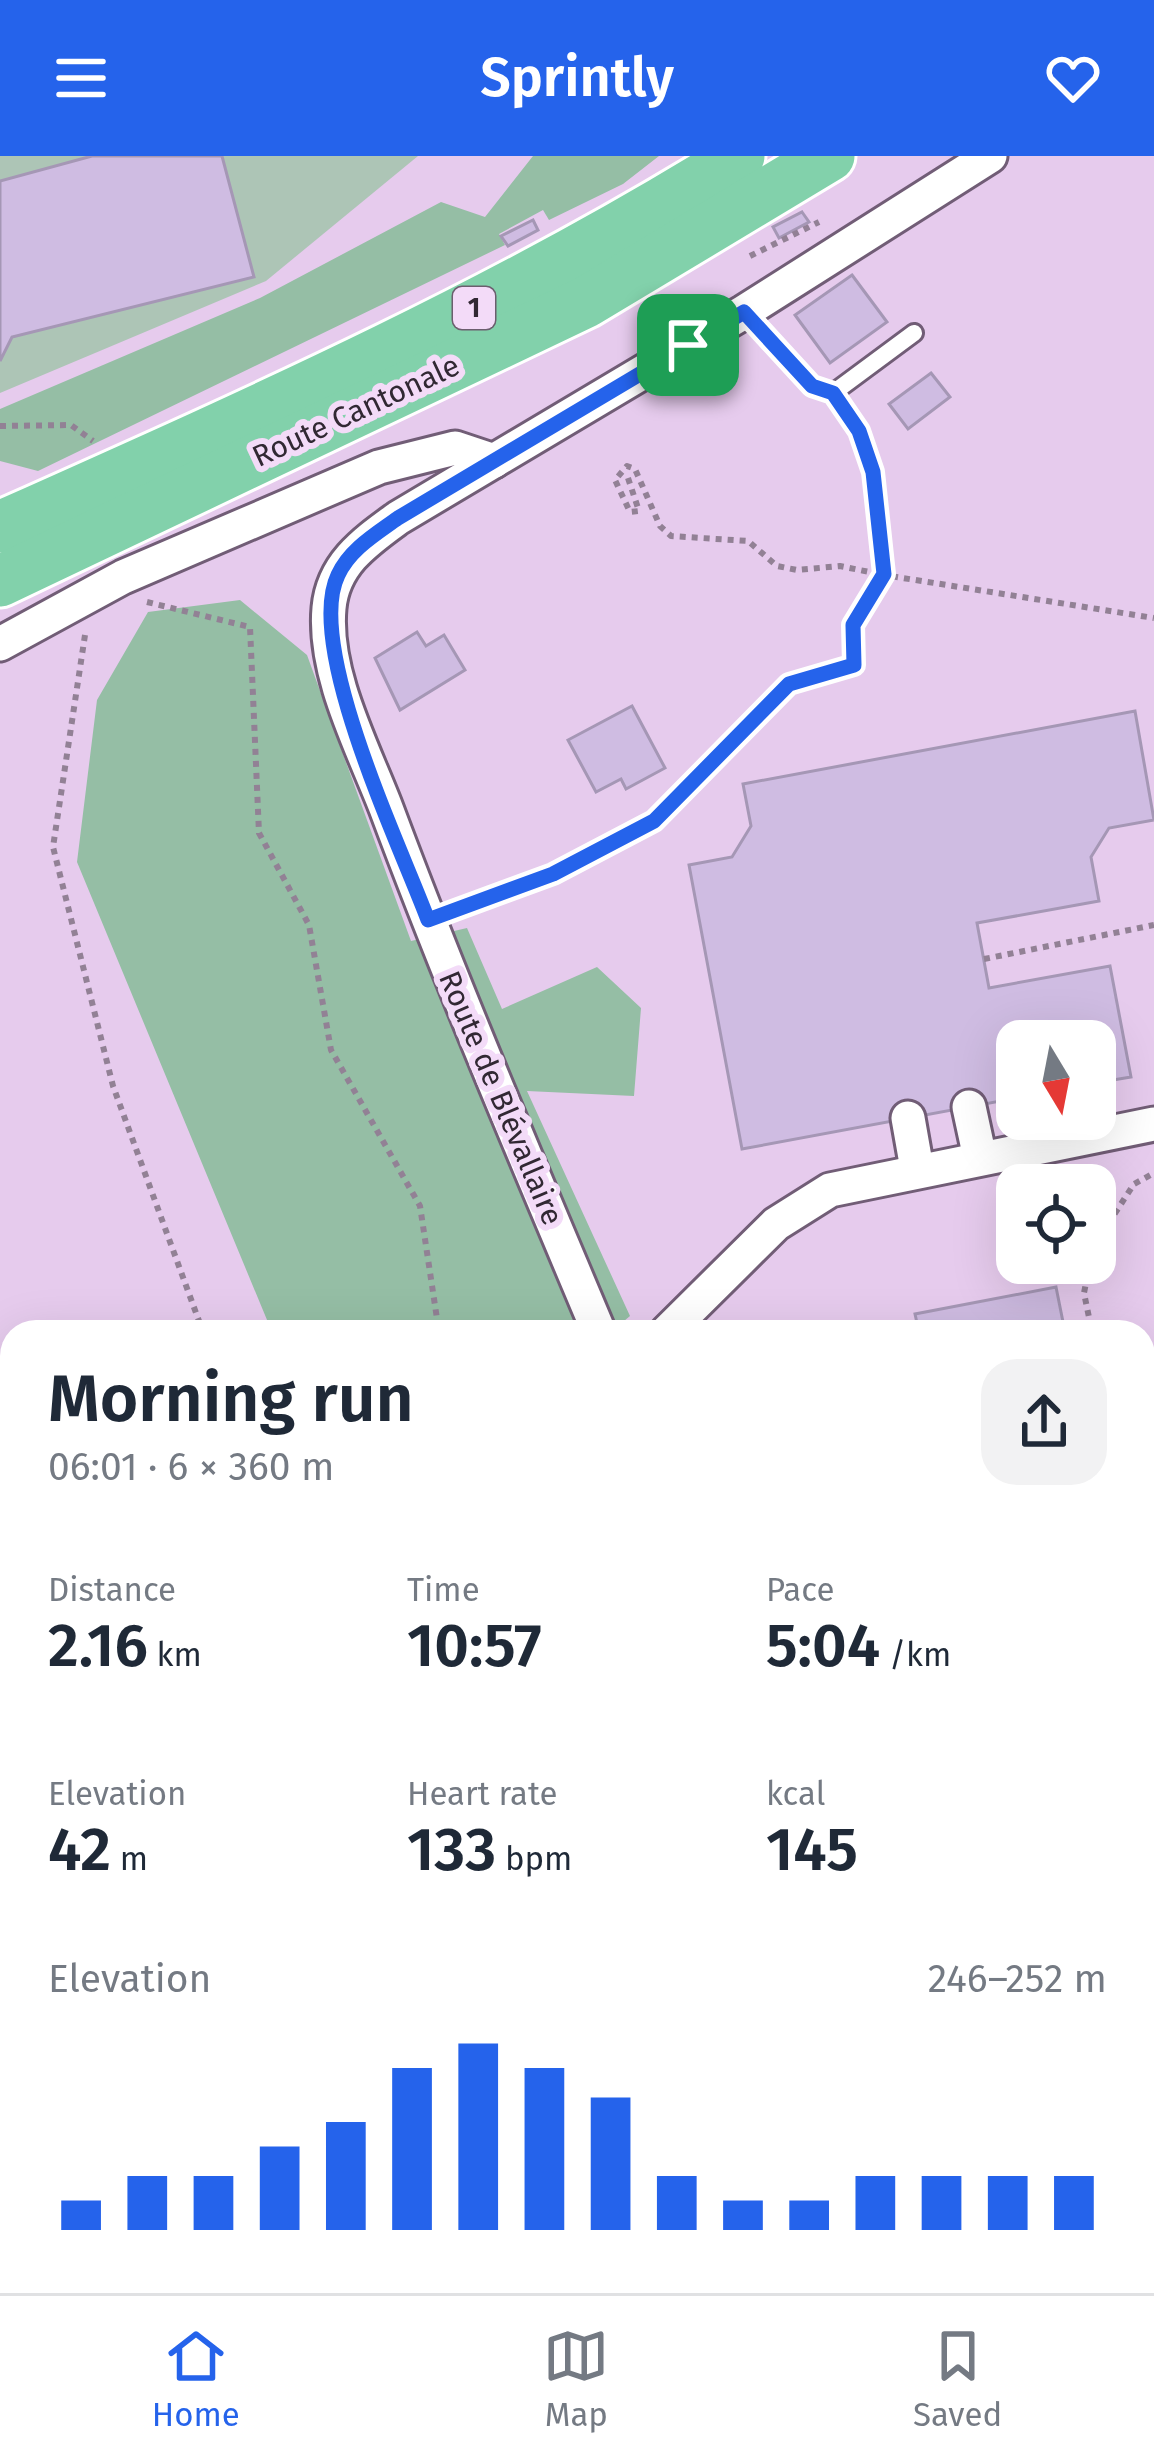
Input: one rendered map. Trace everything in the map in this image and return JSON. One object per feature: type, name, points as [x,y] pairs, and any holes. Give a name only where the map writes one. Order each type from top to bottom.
[{"type":"main road","name":"Route Cantonale","points":[[0,527],[379,356],[620,231],[740,156]]},
{"type":"main road","name":"Route Cantonale","points":[[0,581],[586,302],[829,156]]},
{"type":"street","name":"Route de Blévallaire","points":[[594,1320],[428,920],[341,685],[328,627],[329,601],[338,573],[358,548],[494,461],[744,312],[990,156]]},
{"type":"street","points":[[0,644],[113,582],[265,512],[416,453],[455,448],[494,461]]},
{"type":"street","points":[[969,1107],[980,1158]]},
{"type":"street","points":[[908,1118],[917,1169]]},
{"type":"street","points":[[680,1320],[776,1224],[809,1199],[855,1181],[1154,1124]]},
{"type":"lane","points":[[744,312],[812,386],[833,393],[914,333]]},
{"type":"lane","points":[[428,920],[553,874],[654,821],[789,684],[854,665]]},
{"type":"path","points":[[833,393],[859,431],[873,472],[884,574],[853,625],[854,665]]},
{"type":"path","points":[[0,426],[70,425],[101,447]]},
{"type":"path","points":[[628,478],[640,505],[640,511],[630,512],[615,480],[627,466],[635,469],[660,526],[670,536],[748,541],[776,566],[797,570],[840,566],[1154,618]]},
{"type":"path","points":[[199,1320],[113,1087],[53,847],[87,625],[113,582],[146,602],[250,627],[259,833],[309,926],[332,1050],[420,1206],[437,1320]]},
{"type":"path","points":[[984,959],[1154,925]]},
{"type":"path","points":[[1116,1212],[1134,1184],[1154,1173]]},
{"type":"path","points":[[1086,1284],[1090,1320]]},
{"type":"shaded area","points":[[0,156],[1154,156],[1154,1320],[0,1320]]},
{"type":"green space","points":[[0,156],[418,156],[266,281],[0,393]]},
{"type":"green space","points":[[533,156],[659,156],[623,184],[549,220],[543,210],[499,234],[505,245],[38,471],[0,461],[0,409],[260,298],[441,202],[485,217]]},
{"type":"green space","points":[[240,600],[307,655],[411,941],[467,928],[502,1009],[597,967],[641,1008],[634,1096],[527,1091],[630,1316],[625,1320],[267,1320],[77,862],[97,700],[148,612]]},
{"type":"building","points":[[92,156],[222,156],[254,277],[12,337],[0,361],[0,181]]},
{"type":"building","points":[[802,212],[809,222],[779,238],[773,227]]},
{"type":"building","points":[[533,220],[538,230],[508,246],[501,236]]},
{"type":"building","points":[[852,275],[887,322],[830,363],[795,315]]},
{"type":"building","points":[[931,373],[950,397],[908,429],[889,404]]},
{"type":"building","points":[[417,632],[426,646],[444,635],[465,670],[400,710],[375,658]]},
{"type":"building","points":[[632,706],[665,768],[626,789],[621,779],[596,792],[568,740]]},
{"type":"building","points":[[1135,711],[1154,820],[1109,828],[1091,857],[1099,901],[977,923],[989,988],[1110,966],[1131,1077],[1116,1080],[1116,1020],[996,1020],[996,1102],[742,1149],[689,865],[732,857],[751,826],[743,784]]},
{"type":"building","points":[[1056,1287],[1063,1320],[916,1320],[915,1314]]},
{"type":"route","points":[[744,312],[812,386],[833,393],[859,431],[873,472],[884,574],[853,625],[854,665],[789,684],[654,821],[553,874],[428,920],[341,685],[328,627],[329,601],[338,573],[358,548],[398,518],[688,345],[744,312]]}]
